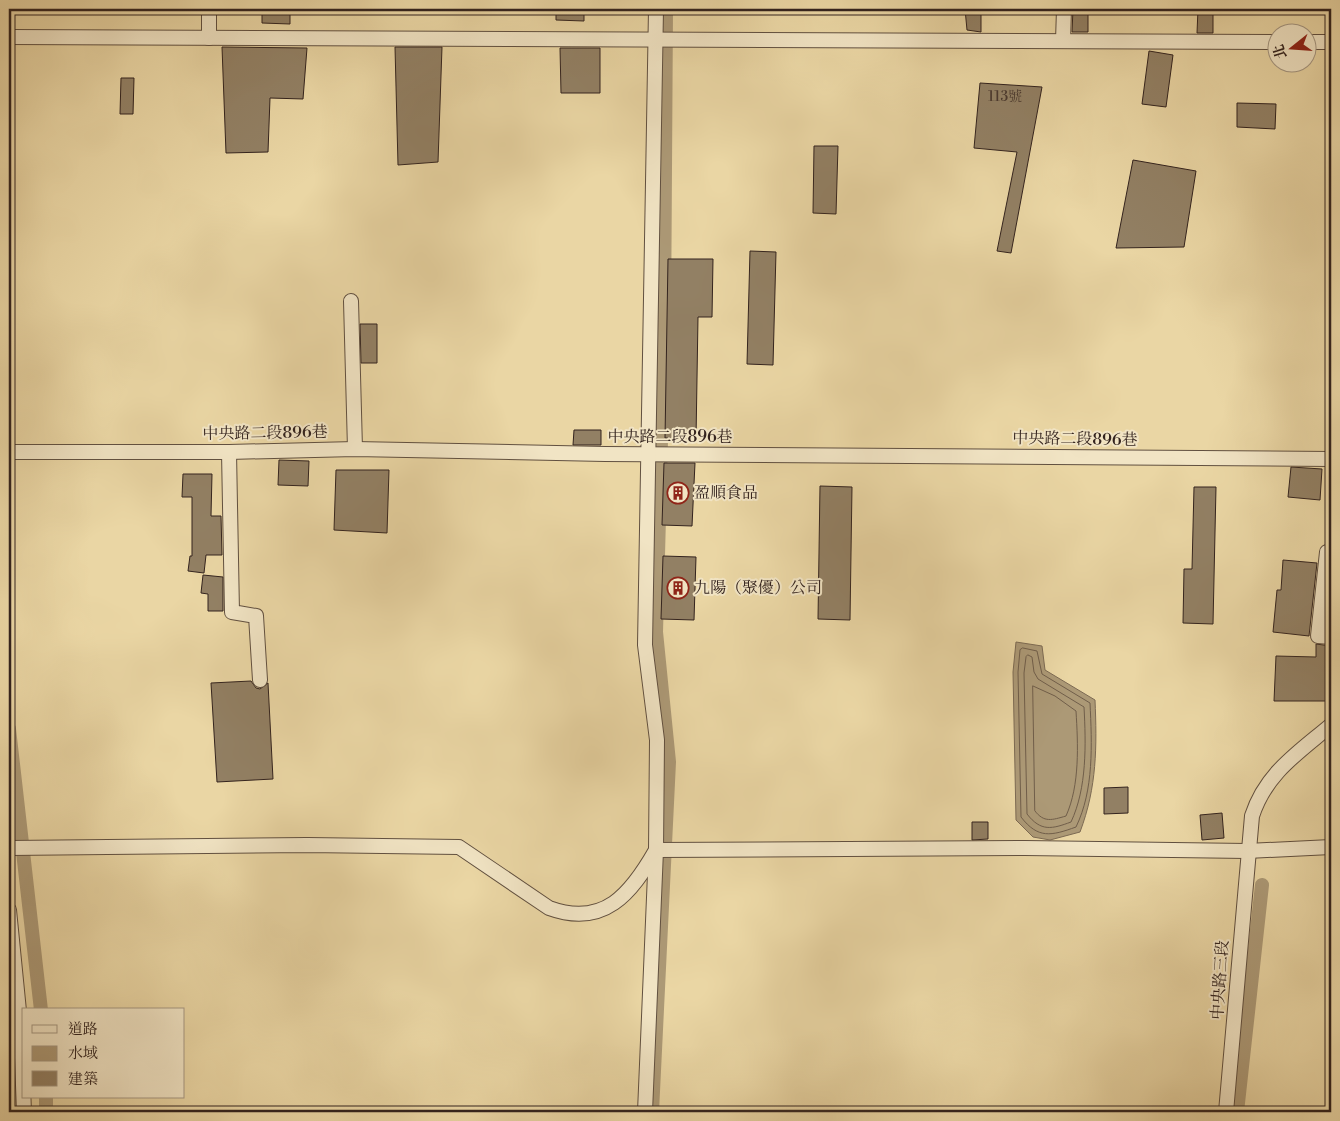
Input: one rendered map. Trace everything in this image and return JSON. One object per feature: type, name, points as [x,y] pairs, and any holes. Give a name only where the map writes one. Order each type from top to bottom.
[{"type":"street","points":[[209,9],[209,38]]},
{"type":"street","points":[[645,1112],[656,850],[657,740],[645,646],[656,9]]},
{"type":"street","points":[[1064,9],[1064,41]]},
{"type":"street","points":[[9,37],[1268,42]]},
{"type":"street","points":[[1318,42],[1331,42]]},
{"type":"street","points":[[352,301],[355,449]]},
{"type":"street","name":"中央路二段896巷","points":[[9,452],[229,452],[355,449],[648,455],[1331,459]]},
{"type":"street","points":[[229,452],[232,612],[256,616],[260,680]]},
{"type":"street","points":[[1327,552],[1318,636],[1331,636]]},
{"type":"street","name":"中央路三段","points":[[1226,1112],[1247,851],[1252,816],[1259,795],[1270,780],[1290,760],[1331,726]]},
{"type":"street","points":[[9,848],[307,845],[459,847],[549,908],[563,913],[583,914],[602,909],[618,901],[630,891],[656,850]]},
{"type":"street","points":[[656,850],[1025,848],[1247,851],[1331,847]]},
{"type":"street","points":[[9,910],[22,1058]]},
{"type":"street","points":[[23,1098],[24,1112]]},
{"type":"water","points":[[1016,642],[1042,646],[1045,670],[1095,700],[1095,766],[1086,815],[1080,832],[1050,840],[1033,837],[1016,820],[1013,672]]},
{"type":"building","points":[[262,9],[290,9],[290,24],[262,23]]},
{"type":"building","points":[[556,9],[584,9],[584,21],[556,20]]},
{"type":"building","points":[[965,9],[981,9],[981,32],[967,30]]},
{"type":"building","points":[[1073,9],[1088,9],[1088,32],[1072,32]]},
{"type":"building","points":[[1198,9],[1213,9],[1213,33],[1197,33]]},
{"type":"building","points":[[222,47],[307,48],[303,99],[270,98],[268,152],[226,153]]},
{"type":"building","points":[[395,47],[442,47],[438,162],[398,165]]},
{"type":"building","points":[[560,48],[600,48],[600,93],[561,93]]},
{"type":"building","points":[[1149,51],[1173,55],[1166,107],[1142,104]]},
{"type":"building","points":[[121,78],[134,78],[133,114],[120,114]]},
{"type":"building","points":[[980,83],[1042,87],[1011,253],[997,251],[1017,152],[974,148]]},
{"type":"building","points":[[1237,103],[1276,104],[1275,129],[1237,127]]},
{"type":"building","points":[[814,146],[838,146],[836,214],[813,213]]},
{"type":"building","points":[[1133,160],[1196,171],[1184,247],[1116,248]]},
{"type":"building","points":[[750,251],[776,252],[773,365],[747,364]]},
{"type":"building","points":[[668,259],[713,259],[712,317],[698,317],[696,439],[665,438]]},
{"type":"building","points":[[360,324],[377,324],[377,363],[361,363]]},
{"type":"building","points":[[574,430],[601,430],[601,445],[573,445]]},
{"type":"building","points":[[279,460],[309,461],[308,486],[278,485]]},
{"type":"building","name":"盈順食品","points":[[664,463],[695,463],[692,526],[662,525]]},
{"type":"building","points":[[1291,467],[1322,469],[1320,500],[1288,497]]},
{"type":"building","points":[[336,470],[389,470],[387,533],[334,530]]},
{"type":"building","points":[[183,474],[212,474],[211,516],[221,516],[222,555],[206,555],[204,573],[188,571],[190,556],[192,556],[192,497],[182,497]]},
{"type":"building","points":[[820,486],[852,487],[850,620],[818,619]]},
{"type":"building","points":[[1194,487],[1216,487],[1213,624],[1183,623],[1184,569],[1192,569]]},
{"type":"building","name":"九陽（聚優）公司","points":[[663,556],[696,557],[694,620],[661,619]]},
{"type":"building","points":[[1283,560],[1317,563],[1309,636],[1273,632],[1277,590],[1281,590]]},
{"type":"building","points":[[203,575],[223,577],[223,611],[208,611],[208,594],[201,593]]},
{"type":"building","points":[[1316,644],[1331,646],[1331,701],[1274,701],[1276,656],[1316,657]]},
{"type":"building","points":[[251,681],[256,688],[260,689],[268,683],[273,779],[217,782],[211,683]]},
{"type":"building","points":[[1128,787],[1128,813],[1104,814],[1104,788]]},
{"type":"building","points":[[1222,813],[1224,838],[1202,840],[1200,815]]},
{"type":"building","points":[[972,822],[988,822],[988,839],[972,840]]},
{"type":"waterway","points":[[652,1112],[669,762],[656,632],[664,325],[666,9]]},
{"type":"waterway","points":[[9,729],[41,1008]]},
{"type":"waterway","points":[[1237,1112],[1262,885]]},
{"type":"waterway","points":[[46,1098],[46,1112]]},
{"type":"place","name":"盈順食品","points":[[678,493]]},
{"type":"place","name":"九陽（聚優）公司","points":[[678,588]]}]
